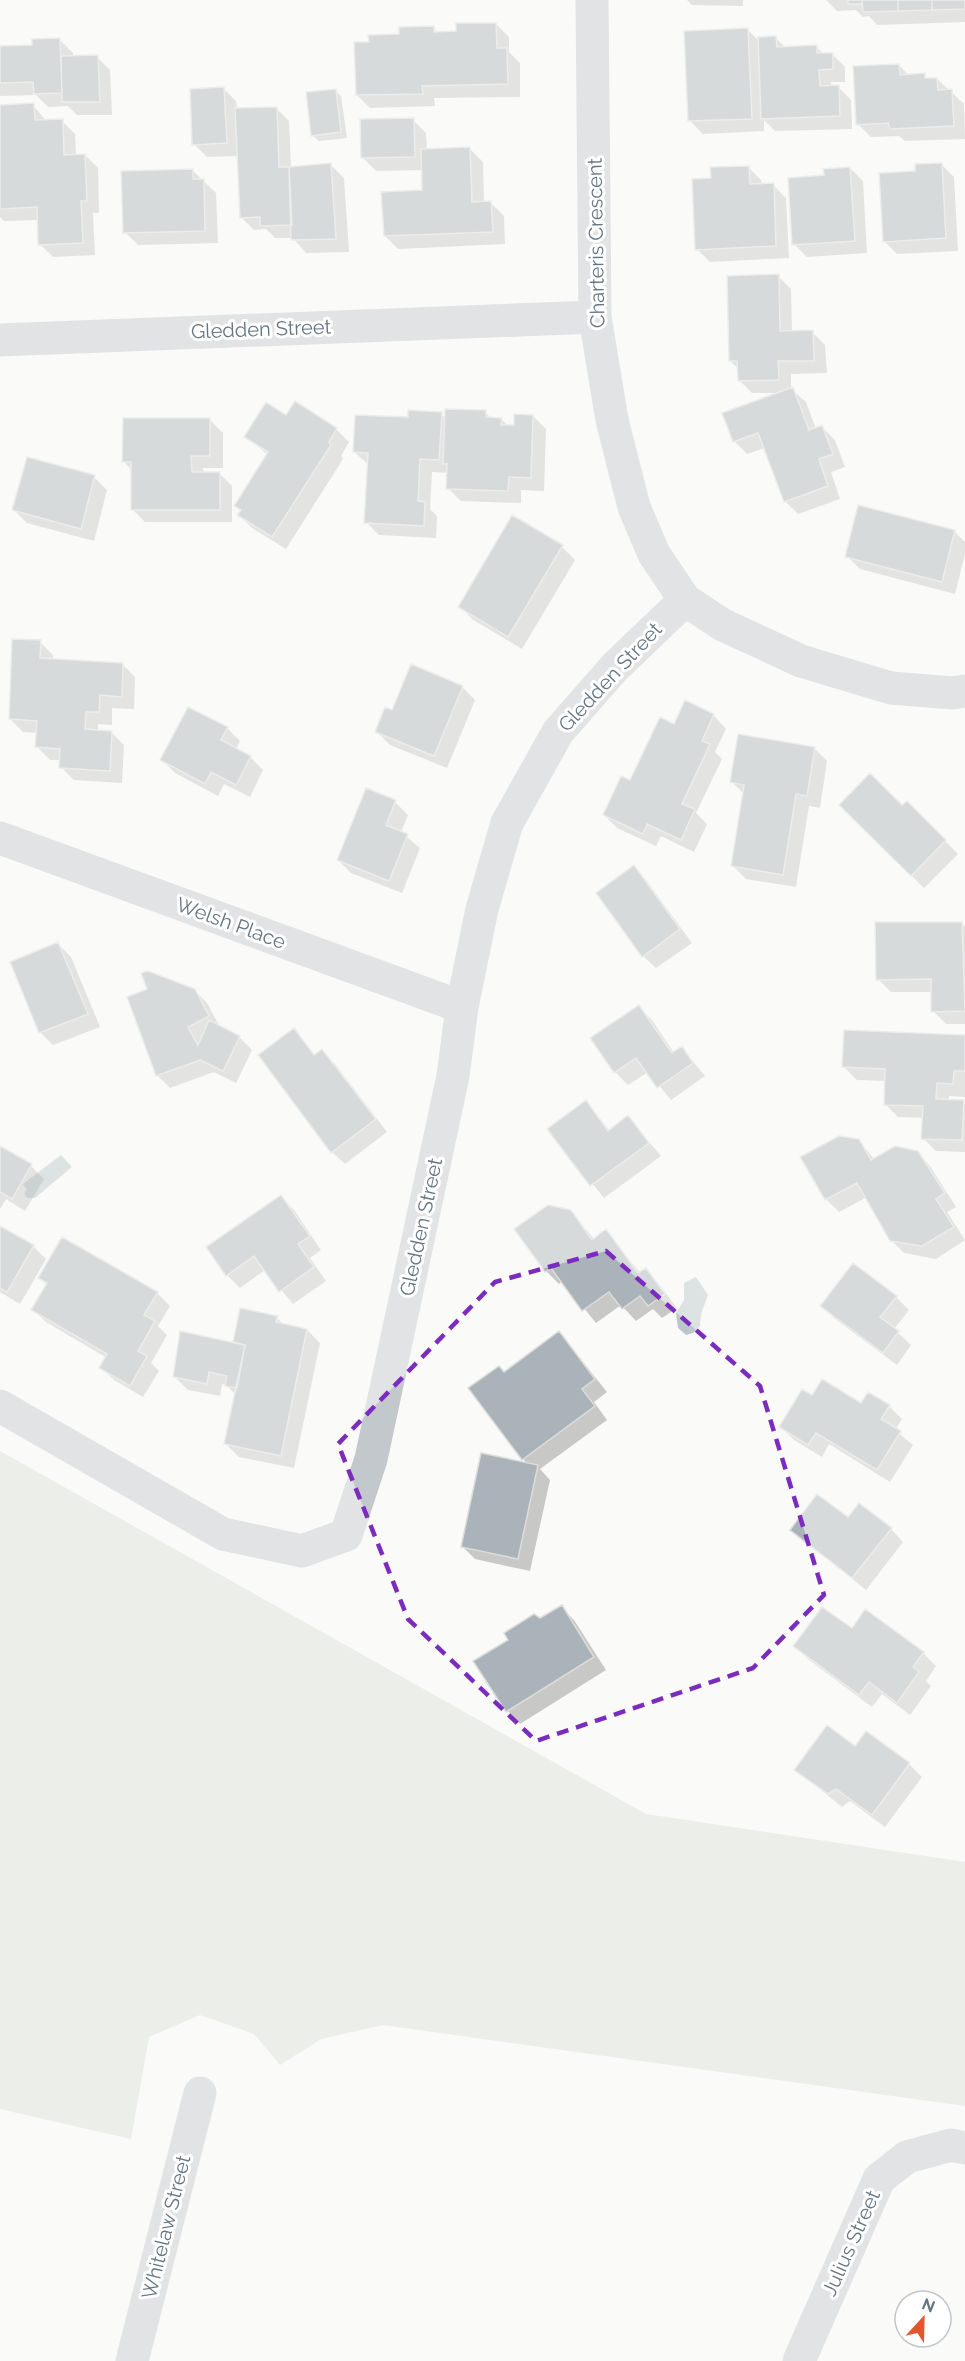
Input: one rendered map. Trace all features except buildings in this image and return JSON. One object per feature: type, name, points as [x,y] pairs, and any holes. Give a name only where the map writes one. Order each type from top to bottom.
[{"type":"street","name":"Charteris Crescent","points":[[592,0],[595,317],[612,420],[634,507],[654,554],[684,600],[723,625],[801,661],[891,688],[953,693],[965,691]]},
{"type":"street","name":"Gledden Street","points":[[0,340],[595,317]]},
{"type":"street","name":"Gledden Street","points":[[0,1406],[223,1533],[302,1551],[346,1535],[371,1459],[453,1076],[462,1007],[482,909],[507,822],[558,732],[614,668],[684,600]]},
{"type":"street","name":"Welsh Place","points":[[0,838],[462,1007]]},
{"type":"street","name":"Whitelaw Street","points":[[132,2361],[200,2093]]},
{"type":"street","name":"Julius Street","points":[[799,2361],[879,2179],[907,2157],[951,2145],[965,2148]]},
{"type":"highlighted area","points":[[606,1251],[760,1386],[824,1595],[753,1668],[536,1741],[408,1619],[338,1444],[495,1282]]},
{"type":"shaded area","points":[[61,1155],[72,1167],[35,1198],[28,1198],[24,1194],[27,1190],[23,1184]]},
{"type":"shaded area","points":[[696,1277],[708,1295],[701,1314],[700,1326],[693,1333],[686,1335],[678,1328],[676,1313],[684,1300],[684,1283]]},
{"type":"shaded area","points":[[0,1451],[646,1814],[965,1862],[965,2106],[383,2025],[321,2039],[280,2065],[254,2034],[200,2015],[149,2037],[131,2139],[0,2109]]}]
